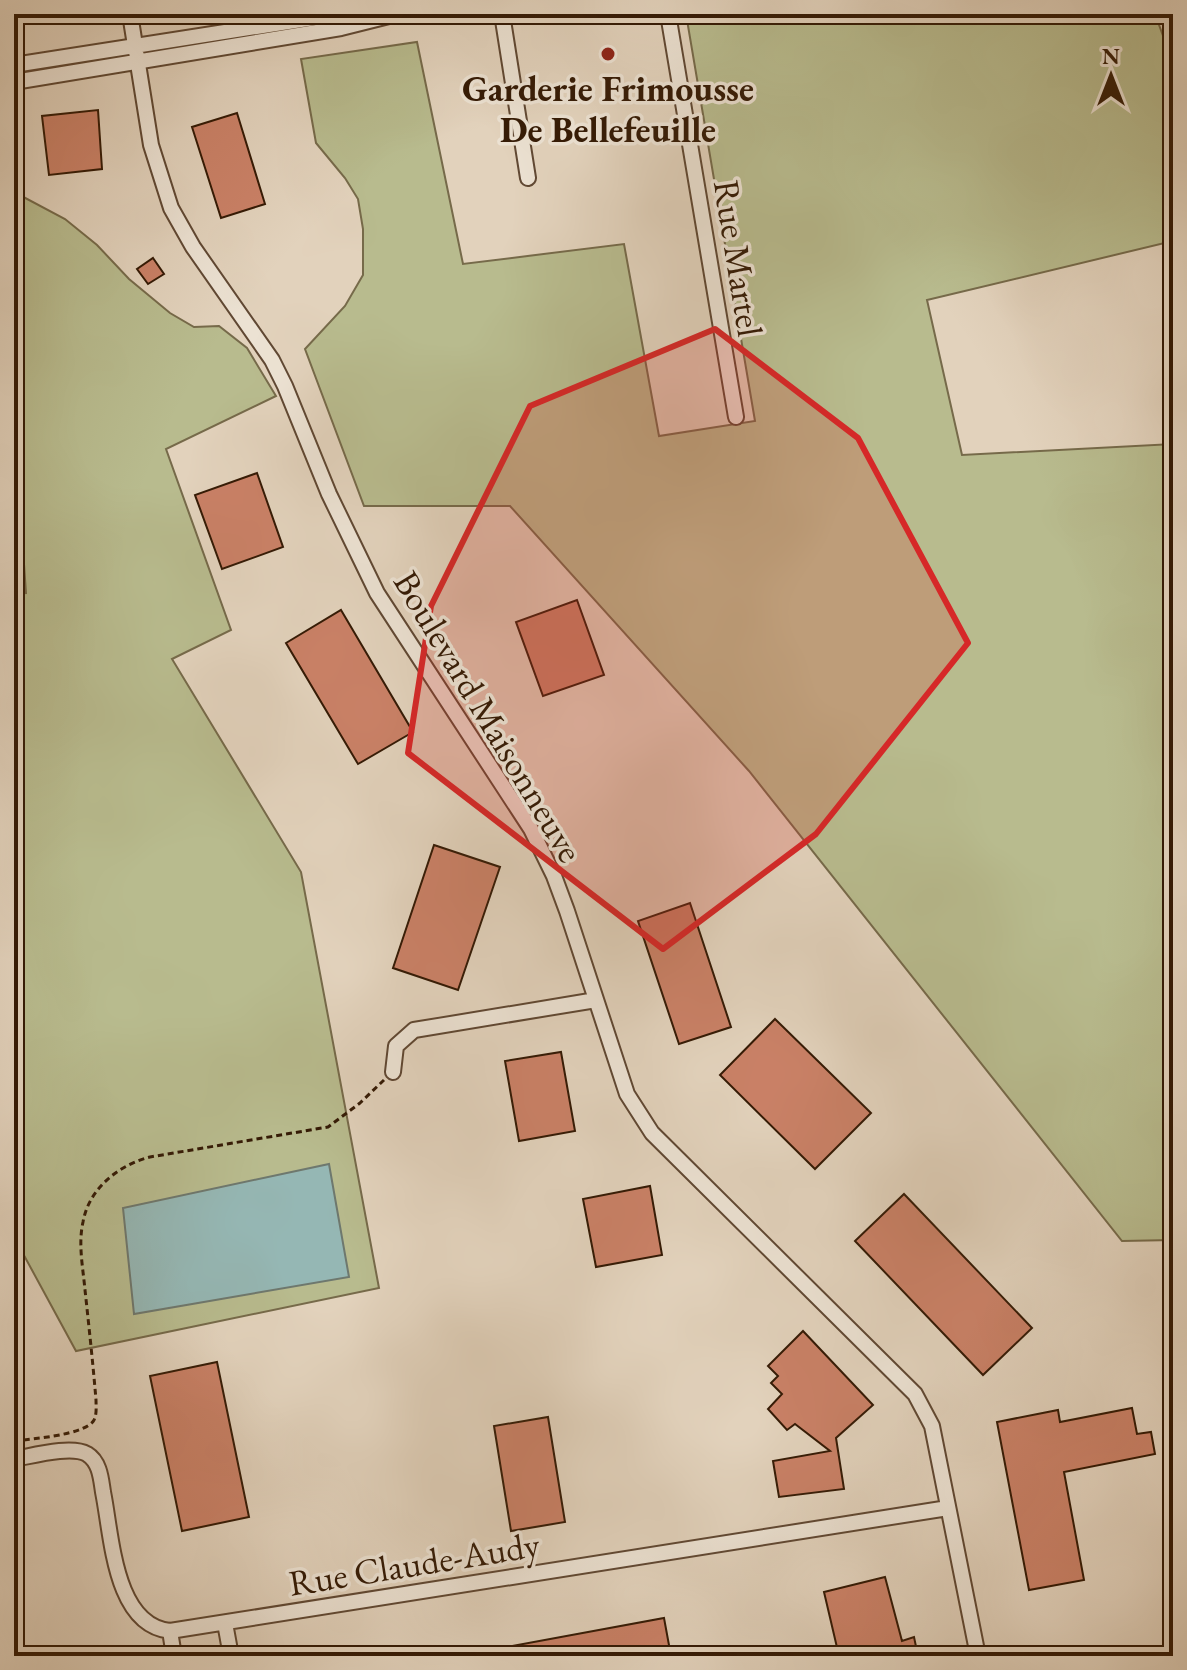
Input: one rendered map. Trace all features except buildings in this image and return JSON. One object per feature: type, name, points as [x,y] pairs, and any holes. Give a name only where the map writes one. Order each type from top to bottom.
[{"type":"street","name":"Boulevard Maisonneuve","points":[[130,14],[153,155],[171,208],[193,247],[272,360],[329,494],[377,593],[531,829],[558,888],[627,1094],[652,1133],[915,1394],[932,1426],[978,1656]]},
{"type":"street","points":[[502,14],[528,178]]},
{"type":"street","name":"Rue Martel","points":[[668,14],[736,417]]},
{"type":"street","points":[[14,65],[136,45],[390,15]]},
{"type":"street","points":[[14,82],[138,63],[340,19]]},
{"type":"street","points":[[393,1072],[396,1046],[414,1030],[596,1000]]},
{"type":"street","points":[[14,1459],[65,1451],[82,1452],[91,1457],[100,1473],[120,1579],[127,1598],[152,1628],[170,1631],[174,1656]]},
{"type":"street","name":"Rue Claude-Audy","points":[[170,1631],[948,1508]]},
{"type":"street","points":[[225,1623],[231,1656]]},
{"type":"path","points":[[14,1441],[77,1430],[88,1427],[94,1420],[96,1400],[82,1255],[82,1223],[93,1199],[114,1172],[136,1160],[150,1157],[328,1127],[393,1072]]},
{"type":"highlighted area","points":[[715,329],[858,438],[968,643],[816,834],[663,949],[408,753],[431,606],[530,406]]},
{"type":"green space","points":[[686,14],[1155,14],[1173,63],[1173,241],[927,300],[962,455],[1173,444],[1173,1240],[1122,1241],[749,771],[510,506],[364,506],[305,349],[345,306],[363,275],[363,229],[358,199],[316,143],[301,59],[417,42],[463,264],[624,244],[659,436],[755,421]]},
{"type":"green space","points":[[14,192],[65,219],[170,313],[194,327],[219,326],[247,348],[276,396],[166,449],[231,630],[172,659],[301,872],[379,1288],[76,1351],[14,1237],[14,594],[26,593],[14,419]]},
{"type":"water","points":[[329,1164],[349,1277],[134,1314],[123,1208]]},
{"type":"place","name":"Garderie Frimousse De Bellefeuille","points":[[608,54]]}]
